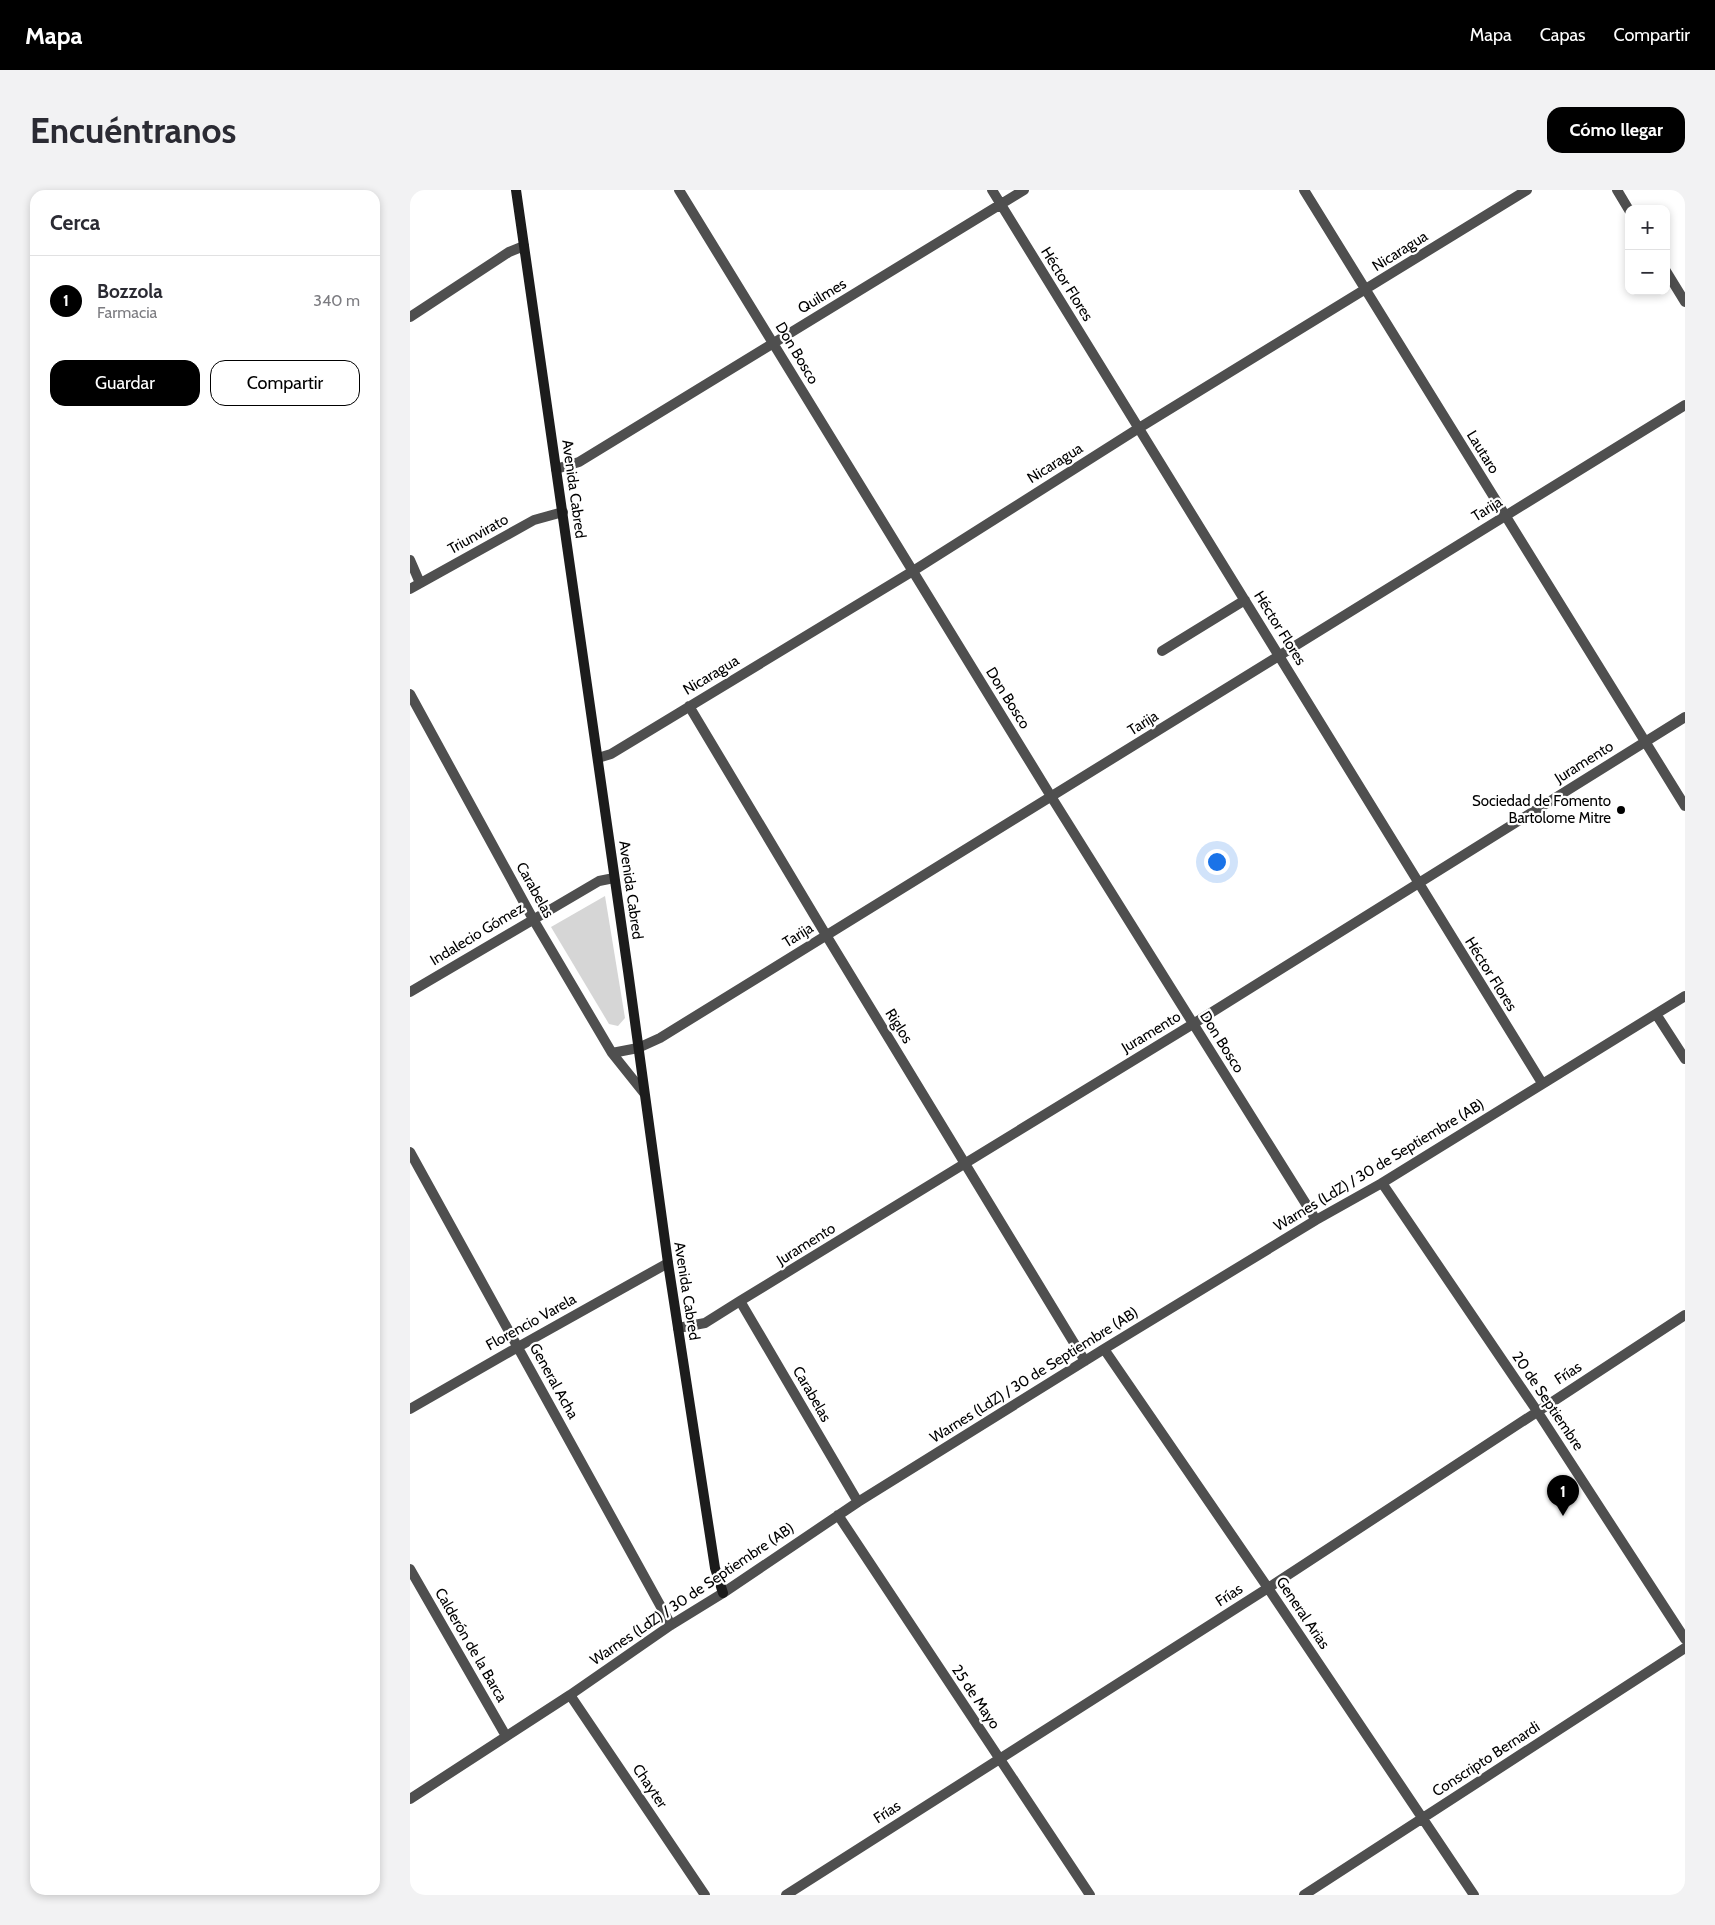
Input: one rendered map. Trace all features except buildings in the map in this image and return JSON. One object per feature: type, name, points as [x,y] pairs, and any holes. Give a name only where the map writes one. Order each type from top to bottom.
[{"type":"street","name":"Avenida Cabred","points":[[516,190],[598,758],[668,1264],[715,1568],[723,1593]]},
{"type":"street","name":"Don Bosco","points":[[679,190],[1052,798],[1316,1220]]},
{"type":"street","name":"Héctor Flores","points":[[992,190],[1542,1083]]},
{"type":"street","name":"Quilmes","points":[[556,469],[579,462],[1024,190]]},
{"type":"street","name":"Lautaro","points":[[1304,190],[1685,806]]},
{"type":"street","name":"Nicaragua","points":[[598,758],[611,754],[913,571],[1139,428],[1527,190]]},
{"type":"street","points":[[1616,190],[1626,205]]},
{"type":"street","points":[[410,317],[509,252],[524,246]]},
{"type":"street","points":[[1670,278],[1685,302]]},
{"type":"street","name":"Tarija","points":[[612,1053],[638,1048],[660,1038],[1052,798],[1279,655],[1685,405]]},
{"type":"street","name":"Triunvirato","points":[[410,589],[534,520],[562,512]]},
{"type":"street","points":[[410,560],[420,583]]},
{"type":"street","points":[[1162,652],[1245,600]]},
{"type":"street","name":"Carabelas","points":[[410,694],[533,919],[612,1053],[644,1093]]},
{"type":"street","name":"Riglos","points":[[689,706],[1085,1361]]},
{"type":"street","name":"Juramento","points":[[678,1328],[705,1323],[740,1302],[1193,1024],[1685,717]]},
{"type":"street","name":"Indalecio Gómez","points":[[410,992],[599,881],[614,878]]},
{"type":"street","name":"Warnes (LdZ) / 30 de Septiembre (AB)","points":[[410,1799],[570,1695],[671,1625],[723,1593],[858,1502],[1104,1349],[1316,1220],[1382,1183],[1685,996]]},
{"type":"street","points":[[1656,1014],[1685,1058]]},
{"type":"street","name":"General Acha","points":[[410,1152],[671,1625]]},
{"type":"street","name":"20 de Septiembre","points":[[1382,1183],[1537,1411],[1685,1639]]},
{"type":"street","name":"Florencio Varela","points":[[410,1409],[518,1346],[668,1264]]},
{"type":"street","name":"Carabelas","points":[[740,1302],[858,1502]]},
{"type":"street","name":"Frías","points":[[786,1895],[1268,1588],[1685,1315]]},
{"type":"street","name":"General Arias","points":[[1104,1349],[1268,1588],[1474,1895]]},
{"type":"street","name":"25 de Mayo","points":[[838,1516],[1090,1895]]},
{"type":"street","name":"Calderón de la Barca","points":[[410,1569],[506,1736]]},
{"type":"street","name":"Conscripto Bernardi","points":[[1304,1895],[1685,1648]]},
{"type":"street","name":"Chayter","points":[[570,1695],[705,1895]]},
{"type":"shaded area","points":[[605,896],[625,1018],[618,1026],[609,1024],[551,927]]},
{"type":"place","name":"Sociedad de Fomento Bartolome Mitre","points":[[1621,810]]},
{"type":"place","name":"Bozzola","points":[[1563,1516]]}]
